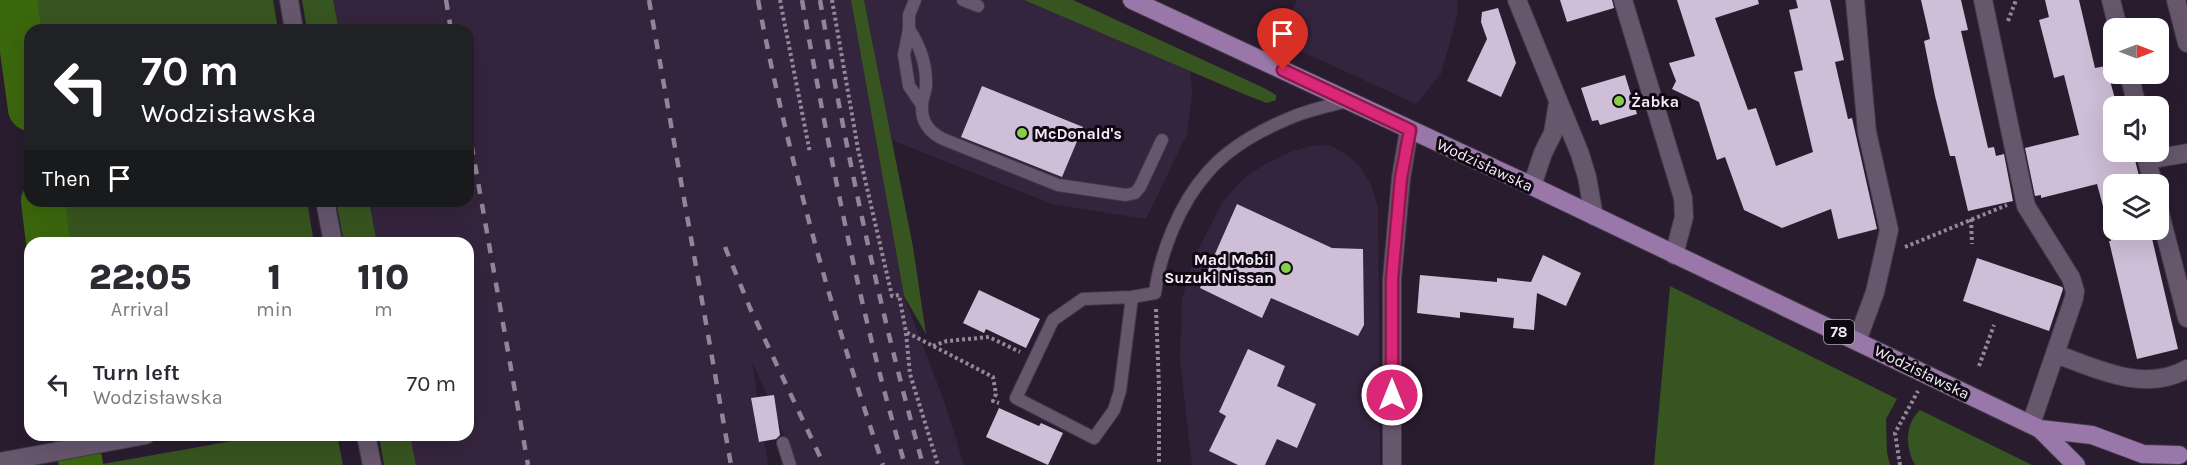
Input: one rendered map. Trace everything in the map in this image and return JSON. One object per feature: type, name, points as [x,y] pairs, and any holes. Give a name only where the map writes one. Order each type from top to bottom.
[{"type":"main road","name":"Wodzisławska","points":[[1132,0],[1533,186],[2036,426],[2092,435],[2144,454],[2177,457]]},
{"type":"main road","name":"Wodzisławska","points":[[2036,426],[2076,465]]},
{"type":"street","points":[[289,0],[293,24]]},
{"type":"street","points":[[1517,0],[1587,177],[1594,216]]},
{"type":"street","points":[[1623,0],[1683,198],[1684,217],[1674,255]]},
{"type":"street","points":[[1855,0],[1869,141],[1889,230],[1875,292],[1857,341]]},
{"type":"street","points":[[1983,0],[2026,206],[2071,278],[2075,291],[2036,426]]},
{"type":"street","points":[[2111,0],[2116,18]]},
{"type":"street","points":[[2176,0],[2187,43]]},
{"type":"street","points":[[1533,186],[1543,153],[1553,133],[1558,103]]},
{"type":"street","points":[[1392,465],[1392,279],[1401,178],[1410,130]]},
{"type":"street","points":[[2169,154],[2187,153]]},
{"type":"street","points":[[326,207],[332,237]]},
{"type":"street","points":[[2167,240],[2187,318]]},
{"type":"street","points":[[2056,354],[2128,379],[2145,379],[2187,369]]},
{"type":"street","points":[[0,462],[115,441]]},
{"type":"street","points":[[367,441],[372,465]]},
{"type":"lane","points":[[915,0],[909,15],[904,56],[909,87],[921,105],[925,123],[934,134],[1058,185],[1113,195],[1135,193],[1162,140]]},
{"type":"lane","points":[[963,0],[978,6]]},
{"type":"lane","points":[[909,29],[922,51],[926,83],[921,105]]},
{"type":"lane","points":[[1132,297],[1120,391],[1114,410],[1094,438],[1016,398],[1053,320],[1083,299],[1132,297],[1155,293],[1158,267],[1173,231],[1189,197],[1207,172],[1231,151],[1291,117],[1347,101]]},
{"type":"lane","points":[[783,443],[790,465]]},
{"type":"path","points":[[780,0],[810,153]]},
{"type":"path","points":[[832,0],[858,149],[892,296],[899,295],[906,332],[910,374],[938,465]]},
{"type":"path","points":[[1883,256],[2009,204],[2025,201]]},
{"type":"path","points":[[1971,219],[1972,244]]},
{"type":"path","points":[[1155,293],[1160,387],[1159,465]]},
{"type":"path","points":[[1980,366],[1994,325]]},
{"type":"path","points":[[906,332],[993,376],[996,394],[993,401],[1004,405]]},
{"type":"path","points":[[932,346],[947,341],[989,337],[1035,360]]},
{"type":"path","points":[[1900,465],[1895,433],[1926,374]]},
{"type":"shaded area","points":[[333,0],[851,0],[904,296],[944,401],[964,465],[797,465],[752,361],[768,465],[416,465],[411,441],[474,441],[474,237],[376,237],[370,207],[474,207],[474,24],[338,24]]},
{"type":"shaded area","points":[[864,0],[1024,0],[1190,71],[1192,93],[1187,134],[1146,219],[1052,204],[892,140]]},
{"type":"shaded area","points":[[1297,0],[1458,0],[1457,16],[1441,74],[1416,104],[1277,40]]},
{"type":"shaded area","points":[[1330,145],[1347,155],[1360,167],[1371,184],[1378,208],[1380,465],[1192,465],[1180,360],[1182,299],[1195,255],[1224,200],[1244,178],[1265,164],[1293,151],[1312,146]]},
{"type":"green space","points":[[8,0],[273,0],[277,24],[24,24],[24,114]]},
{"type":"green space","points":[[302,0],[333,0],[338,24],[306,24]]},
{"type":"green space","points":[[851,0],[864,0],[913,247],[926,334],[904,296]]},
{"type":"green space","points":[[1024,0],[1073,0],[1264,88],[1276,95],[1276,100],[1267,103],[1246,95]]},
{"type":"green space","points":[[37,207],[308,207],[313,237],[41,237]]},
{"type":"green space","points":[[337,207],[370,207],[376,237],[343,237]]},
{"type":"green space","points":[[1670,286],[1897,399],[1886,419],[1887,452],[1890,465],[1654,465]]},
{"type":"green space","points":[[1920,410],[2032,465],[1915,465],[1909,451],[1908,436],[1911,422]]},
{"type":"green space","points":[[232,441],[338,441],[343,465],[97,465]]},
{"type":"green space","points":[[380,441],[411,441],[416,465],[384,465]]},
{"type":"building","points":[[1560,0],[1612,0],[1614,8],[1567,22]]},
{"type":"building","points":[[1677,0],[1758,0],[1759,4],[1715,18],[1748,110],[1756,108],[1776,166],[1813,152],[1794,72],[1803,70],[1789,10],[1798,8],[1796,0],[1830,0],[1844,60],[1835,62],[1848,119],[1852,118],[1877,229],[1838,239],[1831,209],[1782,228],[1744,210],[1725,157],[1717,160],[1699,102],[1672,89],[1676,81],[1669,63],[1695,56]]},
{"type":"building","points":[[1921,0],[1961,0],[1968,30],[1961,31],[1988,148],[1994,147],[1996,156],[2004,154],[2013,201],[1968,211],[1955,156],[1950,156],[1935,96],[1924,41],[1930,39]]},
{"type":"building","points":[[2045,0],[2079,0],[2095,68],[2103,67],[2103,84],[2111,84],[2114,96],[2103,96],[2103,162],[2136,162],[2138,174],[2103,174],[2103,206],[2097,184],[2041,198],[2041,195],[2035,196],[2025,148],[2079,135],[2064,75],[2054,78],[2039,20],[2049,17]]},
{"type":"building","points":[[1498,8],[1516,63],[1501,97],[1467,81],[1487,39],[1481,22],[1482,12]]},
{"type":"building","points":[[1625,75],[1637,114],[1600,125],[1598,120],[1592,121],[1581,88]]},
{"type":"building","name":"McDonald's","points":[[982,86],[1083,127],[1062,177],[961,137]]},
{"type":"building","name":"Mad Mobil Suzuki Nissan","points":[[1237,204],[1332,248],[1363,249],[1364,325],[1358,336],[1271,298],[1262,318],[1200,288]]},
{"type":"building","points":[[2152,240],[2178,349],[2137,359],[2109,241]]},
{"type":"building","points":[[1543,255],[1581,273],[1566,306],[1537,293],[1534,330],[1513,328],[1514,318],[1460,312],[1460,318],[1417,313],[1420,275],[1497,282],[1497,278],[1531,282]]},
{"type":"building","points":[[1977,258],[2062,287],[2049,331],[1963,301]]},
{"type":"building","points":[[979,290],[1040,319],[1026,348],[986,329],[984,333],[963,323]]},
{"type":"building","points":[[1248,349],[1285,366],[1277,386],[1316,404],[1297,448],[1277,439],[1265,465],[1238,465],[1209,451],[1226,416],[1219,412]]},
{"type":"building","points":[[774,395],[780,435],[776,439],[759,442],[751,398]]},
{"type":"building","points":[[999,408],[1039,426],[1041,423],[1063,433],[1048,465],[986,437]]},
{"type":"waterway","points":[[15,0],[24,65]]},
{"type":"waterway","points":[[0,14],[17,14]]},
{"type":"waterway","points":[[44,207],[47,237]]},
{"type":"waterway","points":[[77,441],[81,465]]},
{"type":"railway","points":[[446,0],[450,24]]},
{"type":"railway","points":[[649,0],[731,465]]},
{"type":"railway","points":[[758,0],[797,176],[829,293],[883,465]]},
{"type":"railway","points":[[802,0],[835,176],[860,292],[905,465]]},
{"type":"railway","points":[[820,0],[841,117],[866,234],[923,465]]},
{"type":"railway","points":[[474,159],[528,465]]},
{"type":"railway","points":[[725,247],[750,308],[824,465]]},
{"type":"place","name":"Żabka","points":[[1619,101]]},
{"type":"place","name":"McDonald's","points":[[1022,133]]},
{"type":"place","name":"Mad Mobil Suzuki Nissan","points":[[1286,268]]},
{"type":"route","points":[[1283,70],[1410,130],[1401,178],[1392,279],[1392,395]]}]
